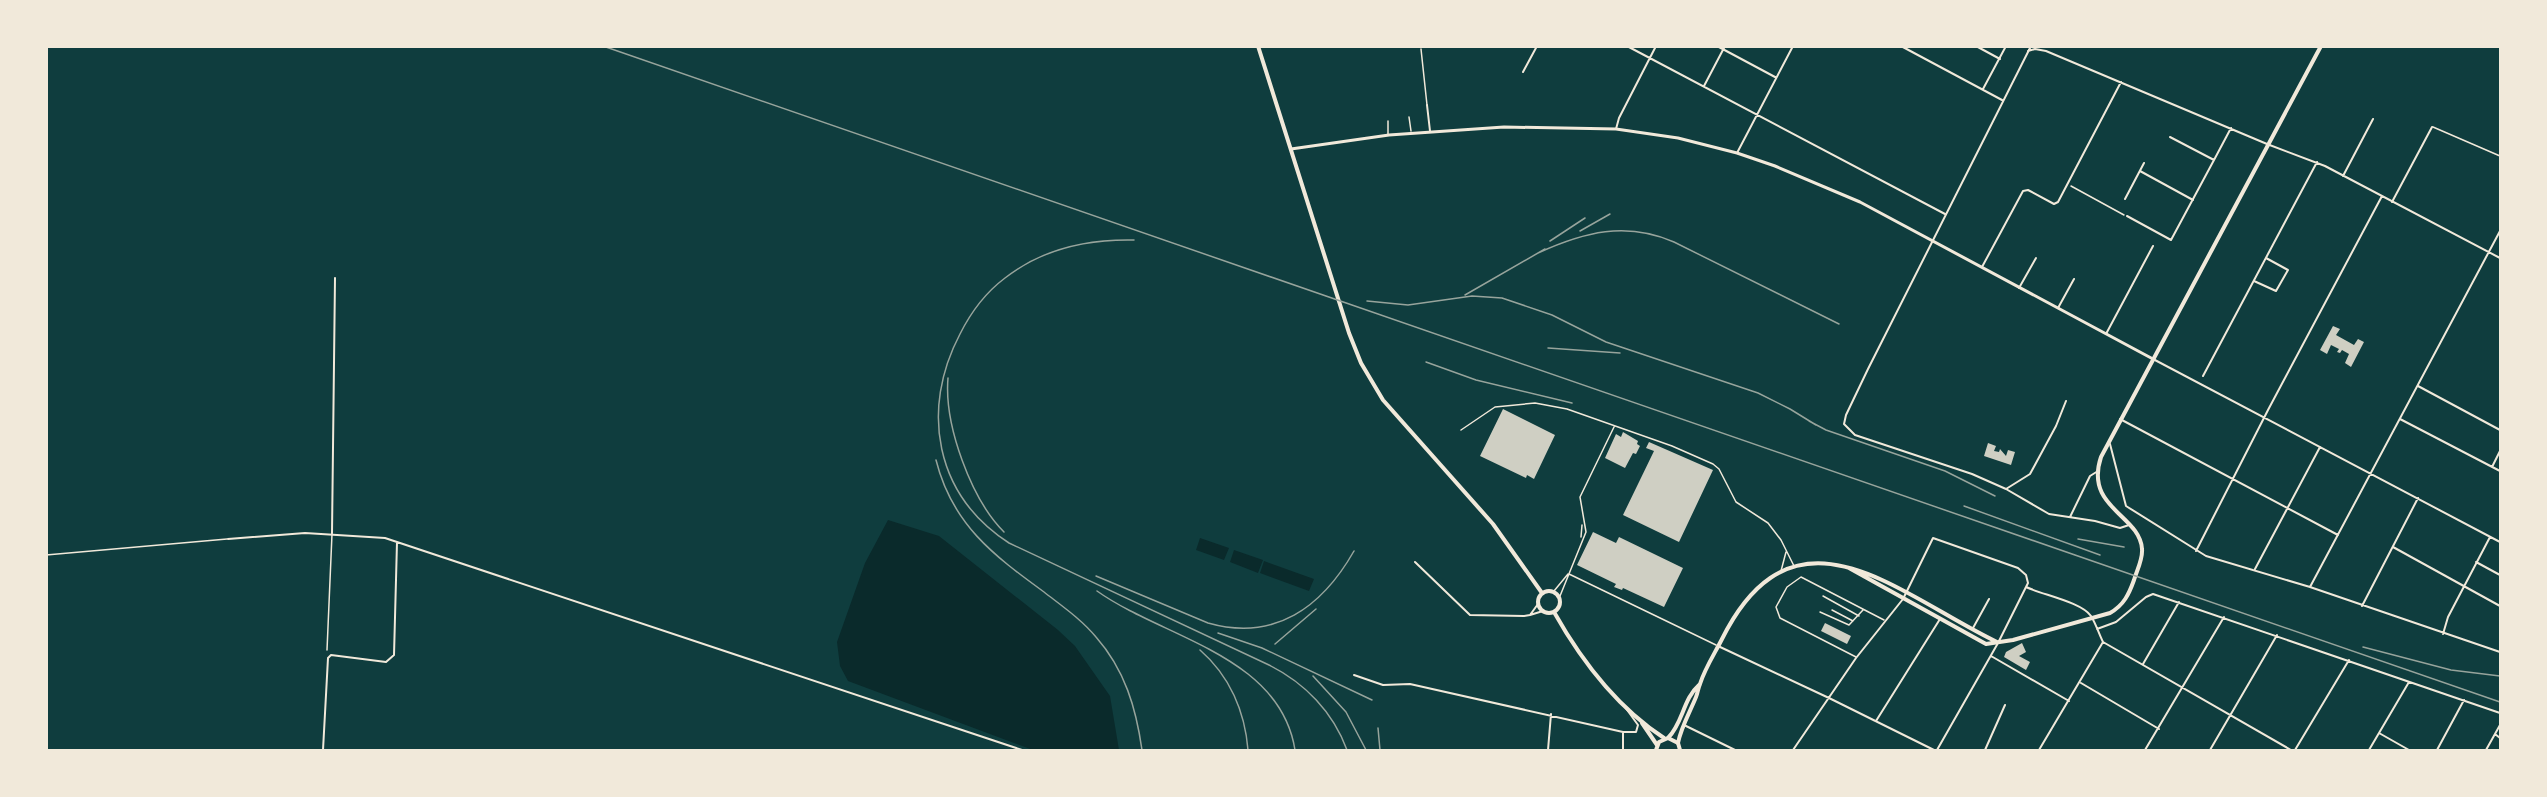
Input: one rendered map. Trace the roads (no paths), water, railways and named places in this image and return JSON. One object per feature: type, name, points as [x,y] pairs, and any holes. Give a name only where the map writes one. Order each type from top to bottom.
[{"type":"main road","points":[[1258,46],[1342,314],[1360,363],[1383,399],[1493,524],[1542,593]]},
{"type":"main road","points":[[1849,568],[1986,644],[1998,643],[2092,618],[2120,607],[2132,588],[2142,551],[2138,536],[2105,498],[2099,485],[2098,471],[2101,458],[2320,46]]},
{"type":"main road","points":[[1638,717],[1657,748],[1674,731],[1736,612],[1748,596],[1760,584],[1794,566],[1818,563],[1865,571],[1998,643]]},
{"type":"main road","points":[[1554,591],[1560,596],[1561,605],[1554,612],[1543,611],[1538,604],[1542,593],[1554,591]]},
{"type":"main road","points":[[1554,612],[1586,662],[1625,704],[1666,738],[1678,743]]},
{"type":"main road","points":[[1680,750],[1678,743],[1699,686]]},
{"type":"street","points":[[1523,72],[1537,46]]},
{"type":"street","points":[[1627,46],[1946,214]]},
{"type":"street","points":[[1616,129],[1619,118],[1656,46]]},
{"type":"street","points":[[1717,46],[1776,78]]},
{"type":"street","points":[[1737,153],[1792,46]]},
{"type":"street","points":[[1901,46],[2003,100]]},
{"type":"street","points":[[1976,46],[2000,59]]},
{"type":"street","points":[[1983,90],[2006,46]]},
{"type":"street","points":[[2031,46],[1846,415],[1844,424],[1855,435],[1972,474],[2006,489],[2044,511],[2120,528],[2129,525]]},
{"type":"street","points":[[2044,46],[2046,51]]},
{"type":"street","points":[[1703,87],[1724,48]]},
{"type":"street","points":[[2028,51],[2035,49],[2046,51],[2266,144],[2317,162],[2500,258]]},
{"type":"street","points":[[1982,267],[2022,192],[2028,190],[2055,204],[2121,82]]},
{"type":"street","points":[[1427,105],[1430,131]]},
{"type":"street","points":[[2343,176],[2373,119]]},
{"type":"street","points":[[1290,149],[1389,135],[1504,127],[1616,129],[1678,138],[1737,153],[1813,180],[1860,202],[2500,542]]},
{"type":"street","points":[[2392,202],[2432,127]]},
{"type":"street","points":[[2127,216],[2171,240],[2231,128]]},
{"type":"street","points":[[2170,137],[2214,160]]},
{"type":"street","points":[[2204,376],[2317,162]]},
{"type":"street","points":[[2125,199],[2144,164]]},
{"type":"street","points":[[2140,171],[2193,200]]},
{"type":"street","points":[[2196,552],[2268,410],[2382,196]]},
{"type":"street","points":[[2310,587],[2500,231]]},
{"type":"street","points":[[2106,334],[2153,246]]},
{"type":"street","points":[[2019,288],[2036,258]]},
{"type":"street","points":[[2254,280],[2276,291],[2288,270],[2266,258]]},
{"type":"street","points":[[332,533],[335,278]]},
{"type":"street","points":[[2058,308],[2074,279]]},
{"type":"street","points":[[2418,385],[2500,430]]},
{"type":"street","points":[[2006,489],[2032,471],[2056,426],[2066,401]]},
{"type":"street","points":[[2120,419],[2338,535]]},
{"type":"street","points":[[2400,419],[2500,471]]},
{"type":"street","points":[[2109,441],[2124,504],[2129,510],[2196,552],[2215,560],[2310,587],[2500,652]]},
{"type":"street","points":[[2255,570],[2320,447]]},
{"type":"street","points":[[2492,467],[2500,451]]},
{"type":"street","points":[[2070,517],[2090,476],[2098,471]]},
{"type":"street","points":[[2362,606],[2418,498]]},
{"type":"street","points":[[228,539],[332,533],[375,536],[397,541],[1022,750]]},
{"type":"street","points":[[2443,634],[2448,617],[2490,536]]},
{"type":"street","points":[[1718,646],[1829,698],[1936,750],[1998,643],[2026,587],[2026,575],[2018,568],[1933,538],[1907,593],[1856,658],[1829,698],[1793,750]]},
{"type":"street","points":[[323,750],[328,658],[331,655],[388,662],[394,653],[397,541]]},
{"type":"street","points":[[2393,547],[2500,606]]},
{"type":"street","points":[[1414,562],[1470,615],[1530,615],[1543,611]]},
{"type":"street","points":[[2476,562],[2500,575]]},
{"type":"street","points":[[2026,587],[2063,599],[2085,610],[2092,618],[2103,642],[2293,750],[2349,660]]},
{"type":"street","points":[[2097,630],[2116,622],[2151,594],[2465,699],[2500,713]]},
{"type":"street","points":[[1973,629],[1989,599]]},
{"type":"street","points":[[2142,665],[2180,602]]},
{"type":"street","points":[[1530,615],[1538,604]]},
{"type":"street","points":[[2145,750],[2224,617]]},
{"type":"street","points":[[1876,721],[1940,619]]},
{"type":"street","points":[[2210,750],[2277,635]]},
{"type":"street","points":[[2040,750],[2103,642]]},
{"type":"street","points":[[1990,656],[2069,701]]},
{"type":"street","points":[[1354,675],[1383,685],[1410,684],[1623,732],[1636,732],[1639,728],[1626,710],[1625,704]]},
{"type":"street","points":[[2369,750],[2409,681]]},
{"type":"street","points":[[2080,682],[2159,729]]},
{"type":"street","points":[[2437,750],[2465,699]]},
{"type":"street","points":[[1985,750],[2005,705]]},
{"type":"street","points":[[1548,750],[1551,714]]},
{"type":"street","points":[[1684,724],[1735,750]]},
{"type":"street","points":[[2486,750],[2500,725]]},
{"type":"street","points":[[1623,732],[1623,750]]},
{"type":"street","points":[[2379,733],[2409,750]]},
{"type":"street","points":[[2495,734],[2500,738]]},
{"type":"lane","points":[[1421,50],[1427,105]]},
{"type":"lane","points":[[1409,117],[1411,133]]},
{"type":"lane","points":[[1388,121],[1389,135]]},
{"type":"lane","points":[[2432,127],[2500,156]]},
{"type":"lane","points":[[1461,430],[1495,407],[1526,402],[1549,404],[1567,409],[1672,446],[1716,466],[1736,502],[1768,523],[1794,566]]},
{"type":"lane","points":[[1560,596],[1586,532],[1580,497],[1614,426]]},
{"type":"lane","points":[[1582,539],[1580,529],[1583,524]]},
{"type":"lane","points":[[327,650],[332,533]]},
{"type":"lane","points":[[46,555],[228,539]]},
{"type":"lane","points":[[1780,572],[1786,552]]},
{"type":"lane","points":[[1554,591],[1569,573]]},
{"type":"lane","points":[[1569,573],[1718,646]]},
{"type":"lane","points":[[1856,658],[1780,618],[1776,607],[1787,586],[1801,577],[1885,620]]},
{"type":"lane","points":[[1823,596],[1859,616]]},
{"type":"lane","points":[[1820,612],[1846,626],[1859,616],[1863,609]]},
{"type":"lane","points":[[1832,610],[1854,621]]},
{"type":"water","points":[[888,520],[939,536],[1075,646],[1110,696],[1119,750],[1033,750],[848,681],[840,666],[837,642],[865,563]]},
{"type":"water","points":[[1200,538],[1229,548],[1224,560],[1196,550]]},
{"type":"water","points":[[1234,550],[1263,560],[1258,573],[1230,562]]},
{"type":"water","points":[[1264,561],[1314,579],[1309,591],[1260,573]]},
{"type":"railway","points":[[603,46],[2500,702]]},
{"type":"railway","points":[[1580,231],[1610,214]]},
{"type":"railway","points":[[1550,241],[1585,218]]},
{"type":"railway","points":[[1538,253],[1572,239],[1605,232],[1639,232],[1656,236],[1674,242],[1839,324]]},
{"type":"railway","points":[[1134,240],[1100,241],[1050,253],[1019,268],[991,290],[979,303],[960,334],[948,363],[940,392],[938,421],[942,449],[950,476],[964,501],[984,523],[1009,543],[1282,672],[1306,690],[1326,711],[1347,750]]},
{"type":"railway","points":[[1465,295],[1545,249]]},
{"type":"railway","points":[[1367,301],[1408,305],[1472,296],[1502,298],[1552,315],[1606,342],[1758,393],[1816,425]]},
{"type":"railway","points":[[1548,348],[1620,353]]},
{"type":"railway","points":[[1426,362],[1476,380],[1572,403]]},
{"type":"railway","points":[[948,378],[950,417],[962,460],[981,501],[1004,532]]},
{"type":"railway","points":[[1809,421],[1826,430],[1945,471],[1995,496]]},
{"type":"railway","points":[[936,460],[952,502],[977,536],[1008,565],[1078,619],[1106,650],[1128,690],[1142,750]]},
{"type":"railway","points":[[1964,506],[2100,555]]},
{"type":"railway","points":[[2078,539],[2124,547]]},
{"type":"railway","points":[[1096,576],[1208,623],[1232,628],[1255,628],[1294,615],[1311,603],[1327,589],[1354,551]]},
{"type":"railway","points":[[1097,591],[1124,607],[1215,652],[1243,670],[1267,692],[1285,718],[1295,750]]},
{"type":"railway","points":[[1275,644],[1316,609]]},
{"type":"railway","points":[[1218,633],[1262,648],[1372,700]]},
{"type":"railway","points":[[2363,647],[2451,670],[2500,676]]},
{"type":"railway","points":[[1200,650],[1211,660],[1228,683],[1243,722],[1248,750]]},
{"type":"railway","points":[[1313,676],[1346,712],[1366,750]]},
{"type":"railway","points":[[1378,728],[1380,750]]}]
